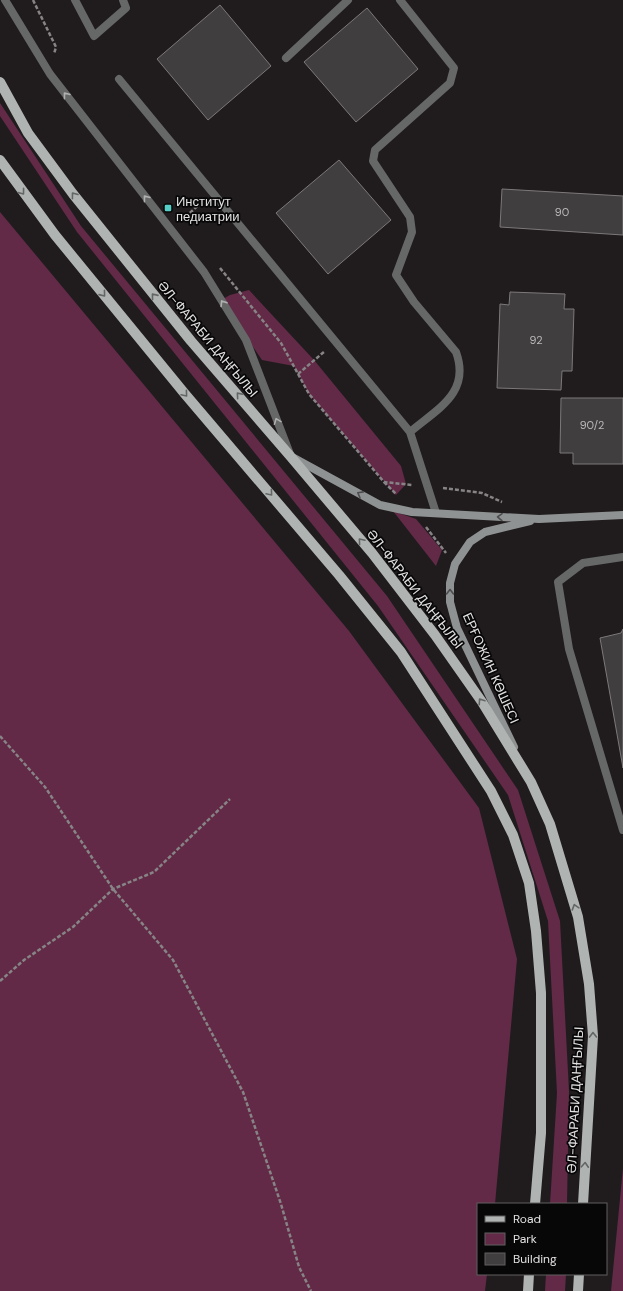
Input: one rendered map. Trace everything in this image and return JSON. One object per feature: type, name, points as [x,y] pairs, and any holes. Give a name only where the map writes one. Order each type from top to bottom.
[{"type":"main road","name":"ӘЛ-ФАРАБИ ДАҢҒЫЛЫ","points":[[0,82],[28,133],[73,194],[191,341],[372,554],[435,635],[482,702],[531,782],[550,824],[578,917],[589,984],[593,1036],[583,1203]]},
{"type":"main road","points":[[0,160],[55,235],[185,394],[339,575],[396,647],[491,791],[513,835],[529,883],[536,931],[541,993],[541,1133],[535,1203]]},
{"type":"main road","points":[[528,1291],[529,1275]]},
{"type":"main road","points":[[578,1291],[579,1275]]},
{"type":"street","name":"ЕРҒОЖИН КӨШЕСІ","points":[[291,457],[380,505],[412,512],[539,519],[623,515]]},
{"type":"street","name":"ЕРҒОЖИН КӨШЕСІ","points":[[531,782],[457,628],[450,602],[450,583],[455,564],[470,542],[485,532],[539,519]]},
{"type":"lane","points":[[5,0],[50,74],[204,272],[246,340],[291,457]]},
{"type":"lane","points":[[75,0],[94,36],[125,4],[132,0]]},
{"type":"lane","points":[[286,58],[348,0]]},
{"type":"lane","points":[[400,0],[454,68],[450,83],[375,150],[373,161],[410,217],[412,232],[396,275],[414,302],[456,352],[460,362],[460,378],[456,391],[410,432]]},
{"type":"lane","points":[[119,79],[410,432],[436,513]]},
{"type":"lane","points":[[623,557],[583,563],[558,582],[569,649],[623,830]]},
{"type":"path","points":[[33,0],[56,47],[53,56]]},
{"type":"path","points":[[181,221],[203,201]]},
{"type":"path","points":[[176,215],[186,227]]},
{"type":"path","points":[[216,264],[281,342],[308,394],[396,495]]},
{"type":"path","points":[[298,374],[327,350]]},
{"type":"path","points":[[384,482],[482,493],[504,503]]},
{"type":"path","points":[[424,525],[448,555]]},
{"type":"path","points":[[0,736],[45,787],[113,889],[173,960],[243,1092],[299,1267],[311,1291]]},
{"type":"path","points":[[0,981],[24,960],[73,927],[113,889],[154,872],[230,799]]},
{"type":"green space","points":[[0,103],[81,226],[387,596],[518,790],[560,921],[569,1091],[567,1203],[550,1203],[557,1093],[548,921],[508,795],[378,606],[77,232],[0,116]]},
{"type":"green space","points":[[0,212],[349,631],[479,808],[517,959],[495,1203],[477,1203],[477,1275],[487,1275],[485,1291],[0,1291]]},
{"type":"green space","points":[[249,290],[314,360],[401,466],[406,484],[396,495],[309,394],[294,366],[262,360],[221,300],[230,295]]},
{"type":"green space","points":[[393,511],[416,519],[442,550],[436,566]]},
{"type":"green space","points":[[623,1168],[623,1291],[611,1291]]},
{"type":"green space","points":[[546,1275],[566,1275],[565,1291],[545,1291]]},
{"type":"building","points":[[220,5],[271,66],[208,120],[157,59]]},
{"type":"building","points":[[367,8],[418,69],[356,122],[304,62]]},
{"type":"building","points":[[339,160],[391,220],[328,274],[276,213]]},
{"type":"building","points":[[502,189],[623,196],[623,235],[500,227]]},
{"type":"building","points":[[510,292],[565,294],[564,309],[574,309],[572,371],[562,371],[561,390],[497,388],[500,304],[509,305]]},
{"type":"building","points":[[561,398],[623,398],[623,464],[573,464],[573,453],[560,453]]},
{"type":"building","points":[[623,629],[623,768],[600,638],[621,633]]},
{"type":"place","name":"Институт педиатрии","points":[[168,208]]}]
